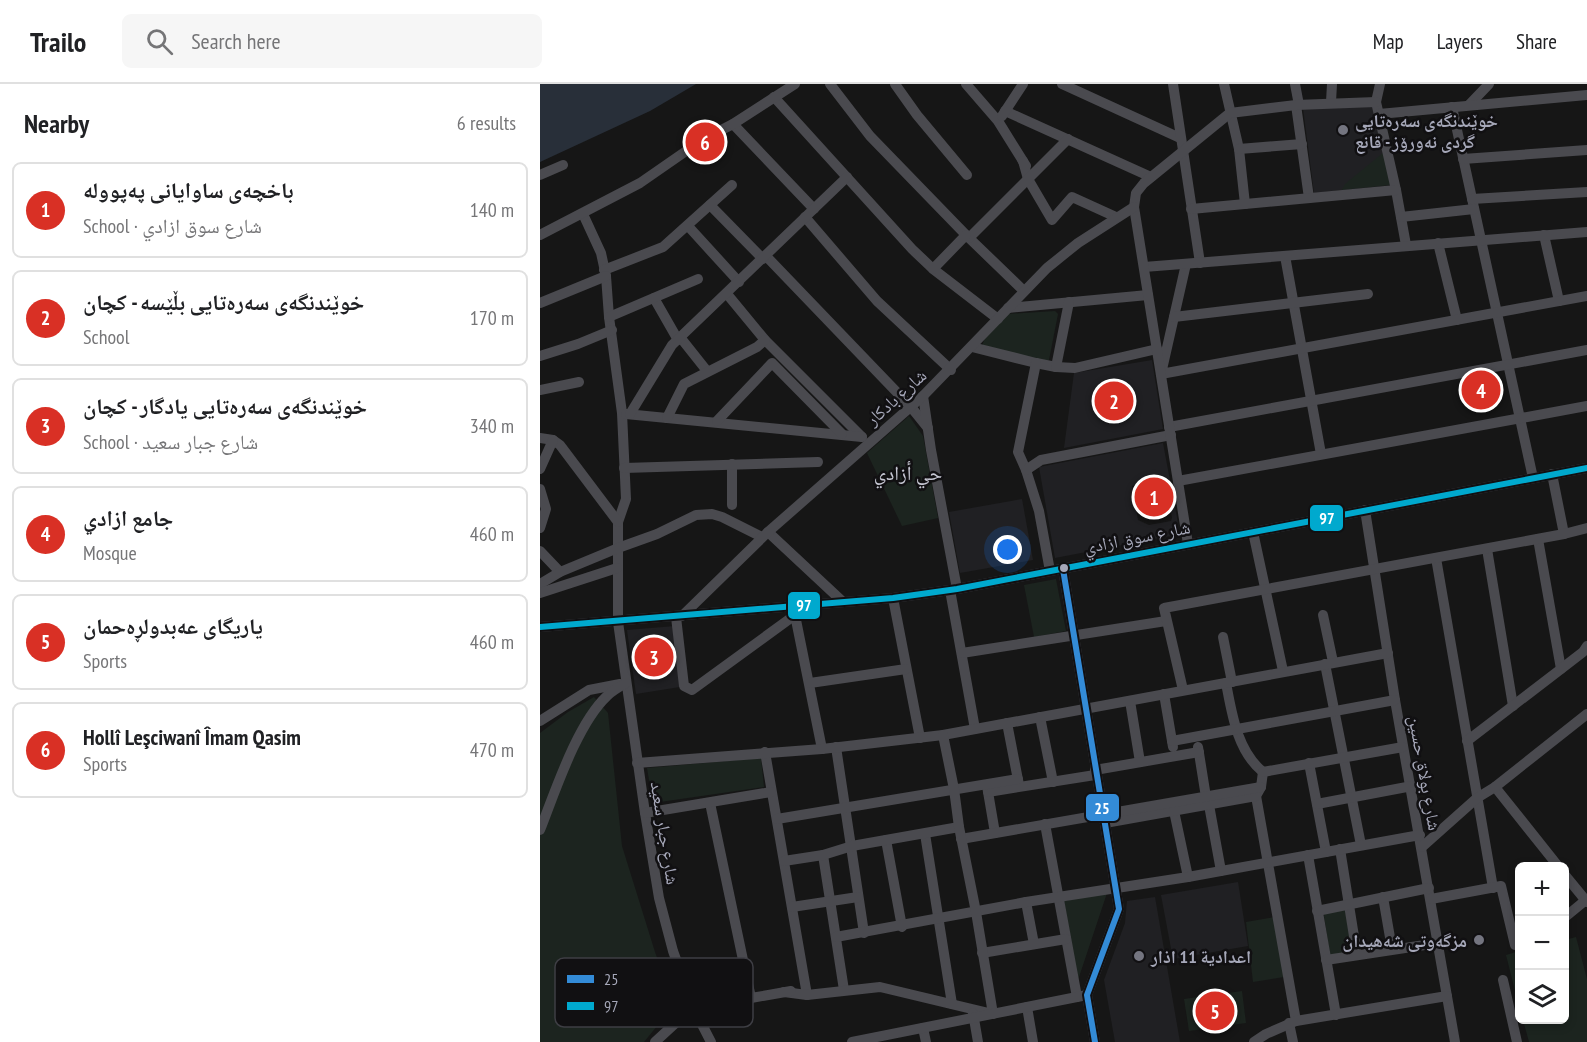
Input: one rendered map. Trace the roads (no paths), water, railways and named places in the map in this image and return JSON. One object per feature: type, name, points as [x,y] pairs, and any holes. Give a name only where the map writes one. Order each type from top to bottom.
[{"type":"street","points":[[540,235],[640,183],[702,140],[733,124],[795,84]]},
{"type":"street","points":[[830,84],[870,136],[967,237],[1024,291]]},
{"type":"street","points":[[895,84],[917,115],[967,175]]},
{"type":"street","points":[[966,84],[998,121],[1023,161],[1052,220],[1072,197],[1116,217]]},
{"type":"street","points":[[998,121],[1023,84]]},
{"type":"street","points":[[1062,84],[1180,138]]},
{"type":"street","points":[[1173,84],[1200,263]]},
{"type":"street","points":[[1224,84],[1239,149],[1245,204]]},
{"type":"street","points":[[1294,84],[1309,198]]},
{"type":"street","points":[[1331,102],[1332,84]]},
{"type":"street","points":[[1380,84],[1376,102],[1406,245]]},
{"type":"street","points":[[1469,105],[1489,84]]},
{"type":"street","points":[[1379,114],[1587,95]]},
{"type":"street","points":[[774,97],[912,249],[933,269],[998,319]]},
{"type":"street","points":[[1188,544],[1134,207],[1136,193],[1151,177],[1230,113],[1331,102],[1376,102]]},
{"type":"street","points":[[1452,107],[1533,478]]},
{"type":"street","points":[[1005,111],[1151,177]]},
{"type":"street","points":[[733,124],[809,213],[877,301],[951,370]]},
{"type":"street","points":[[933,269],[1068,140]]},
{"type":"street","points":[[1239,149],[1302,144]]},
{"type":"street","points":[[1463,159],[1587,150]]},
{"type":"street","points":[[540,175],[563,165]]},
{"type":"street","points":[[847,177],[679,338],[665,354],[626,414],[842,434],[866,440]]},
{"type":"street","points":[[540,303],[663,247],[732,185]]},
{"type":"street","points":[[1191,209],[1396,190]]},
{"type":"street","points":[[1401,217],[1473,204],[1587,192]]},
{"type":"street","points":[[710,205],[911,406],[928,428]]},
{"type":"street","name":"شارع بادكار","points":[[679,616],[866,440],[911,406],[951,370],[1024,291],[1067,251],[1134,207]]},
{"type":"street","name":"شارع جبار سعيد","points":[[583,214],[601,254],[609,317],[626,414],[624,468],[626,503],[618,522],[618,622],[659,898],[676,958]]},
{"type":"street","points":[[688,226],[739,282]]},
{"type":"street","points":[[1144,267],[1587,232]]},
{"type":"street","points":[[1544,235],[1559,301]]},
{"type":"street","points":[[1438,243],[1457,320]]},
{"type":"street","points":[[1285,256],[1321,454]]},
{"type":"street","points":[[1161,374],[1186,264]]},
{"type":"street","points":[[609,317],[698,279]]},
{"type":"street","points":[[727,294],[772,363],[842,434]]},
{"type":"street","points":[[1174,317],[1368,294]]},
{"type":"street","points":[[1008,308],[1148,295]]},
{"type":"street","points":[[1161,374],[1587,296]]},
{"type":"street","points":[[654,298],[679,338],[707,371]]},
{"type":"street","points":[[1056,367],[1069,302]]},
{"type":"street","points":[[540,356],[612,330]]},
{"type":"street","points":[[667,418],[684,384],[761,344]]},
{"type":"street","points":[[761,344],[866,440]]},
{"type":"street","points":[[972,347],[1036,363],[1075,368],[1157,349]]},
{"type":"street","points":[[1026,470],[1041,460],[1170,431],[1587,350]]},
{"type":"street","points":[[717,422],[772,363]]},
{"type":"street","points":[[1036,363],[1018,452],[1039,511],[1050,571]]},
{"type":"street","points":[[540,390],[579,382]]},
{"type":"street","points":[[923,396],[975,729]]},
{"type":"street","points":[[1178,481],[1587,406]]},
{"type":"street","points":[[540,438],[554,440],[564,449],[618,522]]},
{"type":"street","points":[[540,469],[554,440]]},
{"type":"street","points":[[624,468],[818,462]]},
{"type":"street","points":[[732,464],[732,505]]},
{"type":"street","name":"شارع سوق ازادي","points":[[540,627],[679,616],[794,611],[843,602],[893,598],[954,589],[1587,468]]},
{"type":"street","points":[[1552,474],[1564,534]]},
{"type":"street","points":[[540,489],[546,509],[540,528]]},
{"type":"street","name":"شارع بولاق حسين","points":[[1365,510],[1453,1042]]},
{"type":"street","points":[[540,584],[560,572],[701,514],[722,517],[765,535],[843,602]]},
{"type":"street","points":[[1183,690],[1164,608],[1487,549],[1587,528]]},
{"type":"street","points":[[1253,532],[1283,671]]},
{"type":"street","points":[[1538,539],[1561,669]]},
{"type":"street","points":[[1487,549],[1513,706]]},
{"type":"street","points":[[540,551],[560,572]]},
{"type":"street","points":[[1436,558],[1492,888]]},
{"type":"street","points":[[540,593],[617,568]]},
{"type":"street","points":[[1063,568],[1119,909],[1082,996]]},
{"type":"street","points":[[893,598],[920,738]]},
{"type":"street","points":[[679,616],[684,686],[692,690],[794,611],[822,749]]},
{"type":"street","points":[[1323,615],[1335,711],[1361,845]]},
{"type":"street","points":[[962,653],[1166,621]]},
{"type":"street","points":[[1222,637],[1236,729],[1256,766],[1263,772]]},
{"type":"street","points":[[1467,741],[1583,652],[1587,646]]},
{"type":"street","points":[[638,763],[822,749],[943,735],[1388,653]]},
{"type":"street","points":[[810,683],[906,669]]},
{"type":"street","points":[[540,721],[589,690],[626,683]]},
{"type":"street","points":[[540,830],[566,764],[587,723],[606,696],[626,683]]},
{"type":"street","points":[[1164,694],[1175,756]]},
{"type":"street","points":[[1172,741],[1395,700]]},
{"type":"street","points":[[1130,701],[1140,762]]},
{"type":"street","points":[[1422,846],[1477,798],[1495,787],[1587,714]]},
{"type":"street","points":[[1040,717],[1053,782]]},
{"type":"street","points":[[1007,723],[1018,783]]},
{"type":"street","points":[[943,735],[993,1014]]},
{"type":"street","points":[[1197,736],[1221,871]]},
{"type":"street","points":[[836,747],[864,933]]},
{"type":"street","points":[[1263,772],[1404,747]]},
{"type":"street","points":[[765,752],[806,992]]},
{"type":"street","points":[[777,819],[954,789],[1053,782],[1140,762],[1199,752]]},
{"type":"street","points":[[1309,763],[1326,852]]},
{"type":"street","points":[[1263,772],[1259,792],[1293,1022],[1293,1042]]},
{"type":"street","points":[[1317,804],[1412,786]]},
{"type":"street","points":[[1495,787],[1554,862]]},
{"type":"street","points":[[987,788],[995,833]]},
{"type":"street","points":[[645,813],[771,792]]},
{"type":"street","points":[[1104,819],[1259,792]]},
{"type":"street","points":[[961,838],[1044,824],[1174,811],[1208,801]]},
{"type":"street","points":[[710,802],[743,958]]},
{"type":"street","points":[[1174,811],[1188,877]]},
{"type":"street","points":[[1044,824],[1066,939],[1095,1042]]},
{"type":"street","points":[[784,861],[959,827]]},
{"type":"street","points":[[925,834],[952,1004]]},
{"type":"street","points":[[836,938],[1026,902],[1188,877],[1420,834]]},
{"type":"street","points":[[886,840],[902,927]]},
{"type":"street","points":[[1340,849],[1357,955]]},
{"type":"street","points":[[823,855],[844,990]]},
{"type":"street","points":[[1308,855],[1336,1015]]},
{"type":"street","points":[[1567,916],[1586,901],[1569,880]]},
{"type":"street","points":[[1317,911],[1383,897],[1501,886],[1515,945]]},
{"type":"street","points":[[792,907],[858,897]]},
{"type":"street","points":[[1383,897],[1392,950]]},
{"type":"street","points":[[1026,902],[1034,944]]},
{"type":"street","points":[[982,953],[1066,939]]},
{"type":"street","points":[[1326,960],[1438,943]]},
{"type":"street","points":[[1503,980],[1517,1042]]},
{"type":"street","points":[[753,998],[784,992],[880,987],[952,1004],[973,1014]]},
{"type":"street","points":[[852,1042],[873,1040],[973,1014],[993,1014],[1082,996]]},
{"type":"street","points":[[1254,1042],[1293,1022],[1447,996]]},
{"type":"street","points":[[1027,1007],[1033,1042]]},
{"type":"street","points":[[973,1014],[978,1042]]},
{"type":"street","points":[[655,1042],[671,1027]]},
{"type":"street","name":"شارع جبار سعيد","points":[[703,1027],[711,1042]]},
{"type":"street","points":[[923,1028],[926,1042]]},
{"type":"place","name":"خوێندنگەی سەرەتایی گردی نەورۆز - قانع","points":[[1343,130]]},
{"type":"place","name":"Hollî Leşciwanî Îmam Qasim","points":[[705,142]]},
{"type":"place","name":"جامع ازادي","points":[[1481,390]]},
{"type":"place","name":"خوێندنگەی سەرەتایی بڵێسە - کچان","points":[[1114,401]]},
{"type":"place","name":"باخچەی ساوایانی پەپوولە","points":[[1154,497]]},
{"type":"place","name":"خوێندنگەی سەرەتایی یادگار - کچان","points":[[654,657]]},
{"type":"place","name":"مزگەوتی شەهیدان","points":[[1479,940]]},
{"type":"place","name":"اعدادية 11 اذار","points":[[1139,956]]},
{"type":"place","name":"یاریگای عەبدولڕەحمان","points":[[1215,1011]]},
{"type":"district","name":"حي أزادي","points":[[908,473]]}]
